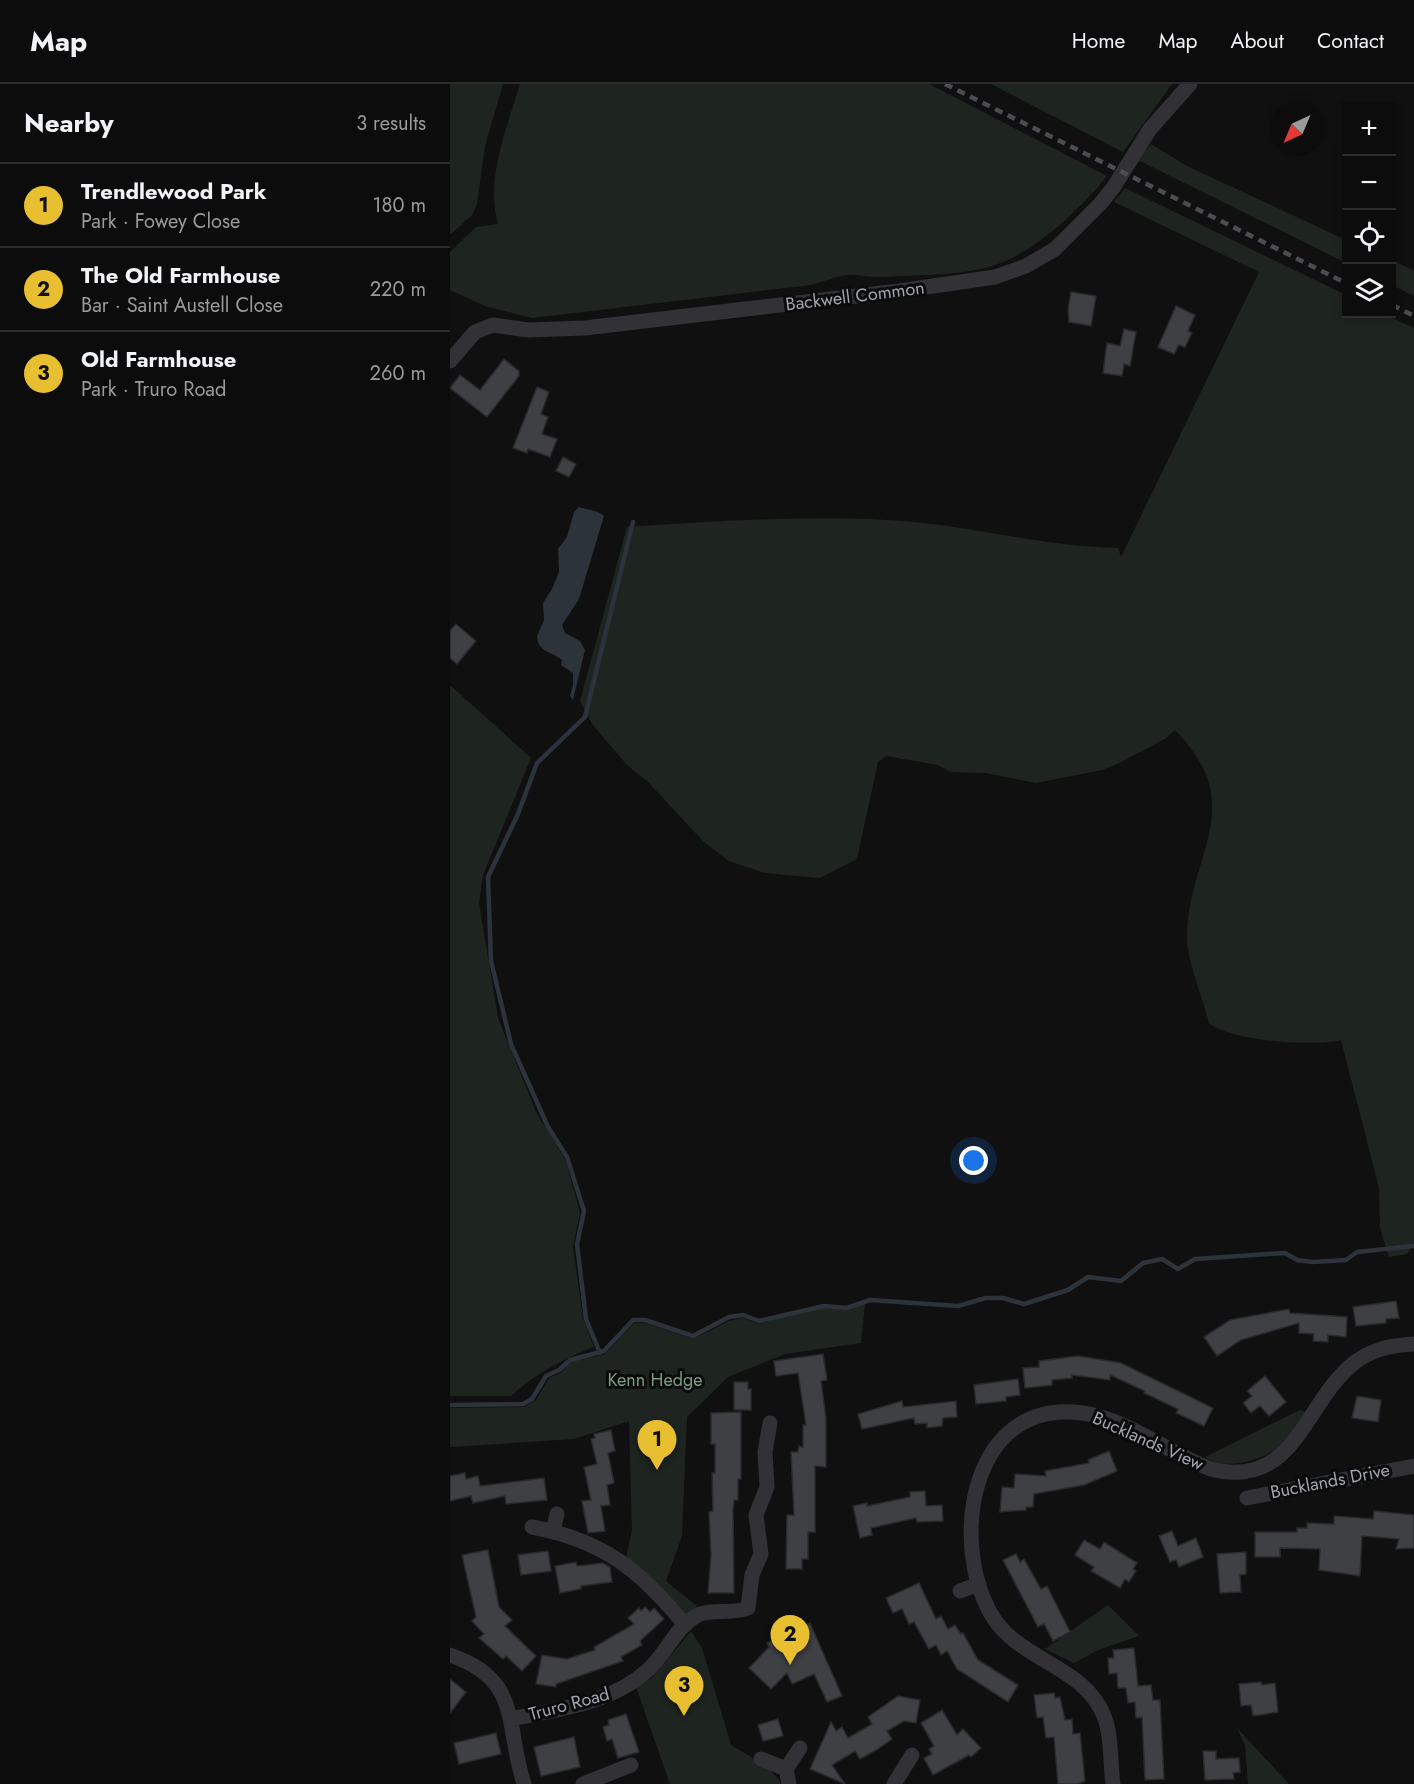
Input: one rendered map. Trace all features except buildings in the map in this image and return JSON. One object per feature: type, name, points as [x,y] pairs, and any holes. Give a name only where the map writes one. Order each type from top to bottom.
[{"type":"street","name":"Backwell Common","points":[[450,361],[475,332],[494,326],[528,330],[585,328],[899,291],[995,277],[1026,266],[1055,249],[1100,204],[1113,188],[1150,129],[1190,84]]},
{"type":"street","name":"Bucklands View","points":[[1113,1784],[1106,1722],[1098,1705],[1074,1678],[1029,1652],[1007,1634],[992,1616],[972,1562],[970,1544],[974,1506],[982,1466],[1008,1435],[1029,1422],[1063,1413],[1091,1414],[1128,1428],[1211,1469],[1226,1472],[1249,1470],[1270,1464],[1284,1453],[1337,1381],[1354,1363],[1387,1347],[1414,1344]]},
{"type":"street","name":"Truro Road","points":[[511,1719],[591,1702],[616,1692],[654,1665],[685,1625],[703,1614],[739,1611],[749,1606],[752,1575],[761,1556],[756,1515],[768,1483],[765,1452],[770,1423]]},
{"type":"street","name":"Bucklands Drive","points":[[1247,1498],[1414,1466]]},
{"type":"street","points":[[553,1531],[557,1514]]},
{"type":"street","points":[[532,1527],[553,1531],[589,1543],[621,1560],[647,1582],[685,1625]]},
{"type":"street","points":[[960,1591],[979,1584]]},
{"type":"street","points":[[450,1655],[473,1664],[492,1678],[502,1694],[511,1719],[524,1784]]},
{"type":"street","points":[[761,1759],[788,1777],[800,1748]]},
{"type":"street","points":[[894,1784],[912,1755]]},
{"type":"street","points":[[583,1784],[631,1765]]},
{"type":"green space","points":[[450,84],[503,84],[485,146],[477,204],[472,215],[450,235]]},
{"type":"green space","points":[[520,84],[929,84],[1107,176],[1070,216],[1040,241],[1024,252],[992,266],[924,275],[878,277],[846,275],[811,285],[532,318],[485,306],[450,290],[450,252],[476,227],[498,224],[494,189],[496,172],[499,154]]},
{"type":"green space","points":[[991,84],[1172,84],[1123,152]]},
{"type":"green space","points":[[1151,144],[1187,166],[1342,238],[1342,261],[1138,160]]},
{"type":"green space","points":[[1125,188],[1342,293],[1342,318],[1393,318],[1414,328],[1414,1243],[1407,1254],[1389,1257],[1380,1228],[1379,1188],[1341,1040],[1312,1043],[1273,1041],[1235,1034],[1209,1023],[1187,939],[1190,909],[1210,832],[1212,808],[1209,784],[1197,758],[1175,730],[1165,739],[1102,770],[1036,783],[986,773],[950,772],[938,765],[886,756],[878,762],[857,859],[820,878],[765,873],[729,861],[704,842],[649,783],[627,765],[592,724],[580,701],[627,527],[775,519],[888,520],[947,526],[1069,545],[1118,548],[1121,557],[1259,272],[1114,202]]},
{"type":"green space","points":[[1396,262],[1414,271],[1414,296],[1396,287]]},
{"type":"green space","points":[[450,685],[531,758],[483,875],[479,903],[498,1018],[536,1112],[565,1159],[580,1212],[573,1247],[583,1318],[594,1347],[550,1367],[511,1396],[450,1396]]},
{"type":"green space","name":"Kenn Hedge","points":[[865,1304],[861,1343],[785,1354],[728,1377],[687,1417],[682,1536],[666,1581],[698,1607],[684,1620],[626,1558],[632,1530],[629,1421],[574,1439],[450,1447],[450,1408],[524,1407],[536,1400],[549,1378],[561,1373],[571,1361],[604,1355],[634,1323],[645,1323],[693,1339],[729,1321],[743,1318],[759,1324],[791,1314],[824,1308],[849,1310]]},
{"type":"green space","points":[[1300,1410],[1306,1412],[1304,1417],[1284,1442],[1269,1453],[1241,1463],[1231,1464],[1205,1457]]},
{"type":"green space","points":[[1108,1605],[1139,1636],[1098,1650],[1074,1663],[1045,1649]]},
{"type":"green space","points":[[691,1631],[702,1648],[731,1745],[766,1767],[781,1784],[670,1784],[636,1687],[652,1678]]},
{"type":"green space","points":[[1237,1728],[1289,1784],[1248,1784],[1245,1745]]},
{"type":"shaded area","points":[[579,507],[604,516],[579,599],[562,625],[565,633],[580,641],[585,650],[573,700],[570,696],[573,673],[561,665],[562,660],[540,646],[537,636],[544,620],[543,603],[559,572],[558,549],[567,537],[574,512]]},
{"type":"waterway","points":[[600,1353],[586,1319],[577,1244],[584,1211],[567,1157],[548,1127],[511,1044],[491,961],[488,877],[518,814],[537,763],[585,717],[633,522]]},
{"type":"waterway","points":[[450,1405],[523,1404],[532,1399],[546,1376],[559,1370],[570,1360],[604,1351],[633,1320],[645,1320],[693,1336],[729,1317],[743,1315],[759,1321],[824,1306],[847,1308],[870,1300],[958,1306],[986,1298],[1003,1298],[1024,1304],[1068,1290],[1088,1277],[1121,1281],[1143,1263],[1162,1259],[1178,1269],[1195,1259],[1285,1253],[1297,1260],[1312,1262],[1346,1260],[1357,1252],[1414,1246]]},
{"type":"railway","points":[[945,84],[1342,281]]},
{"type":"railway","points":[[1396,307],[1414,316]]},
{"type":"place","name":"Trendlewood Park","points":[[657,1470]]},
{"type":"place","name":"The Old Farmhouse","points":[[790,1665]]},
{"type":"place","name":"Old Farmhouse","points":[[684,1716]]}]
